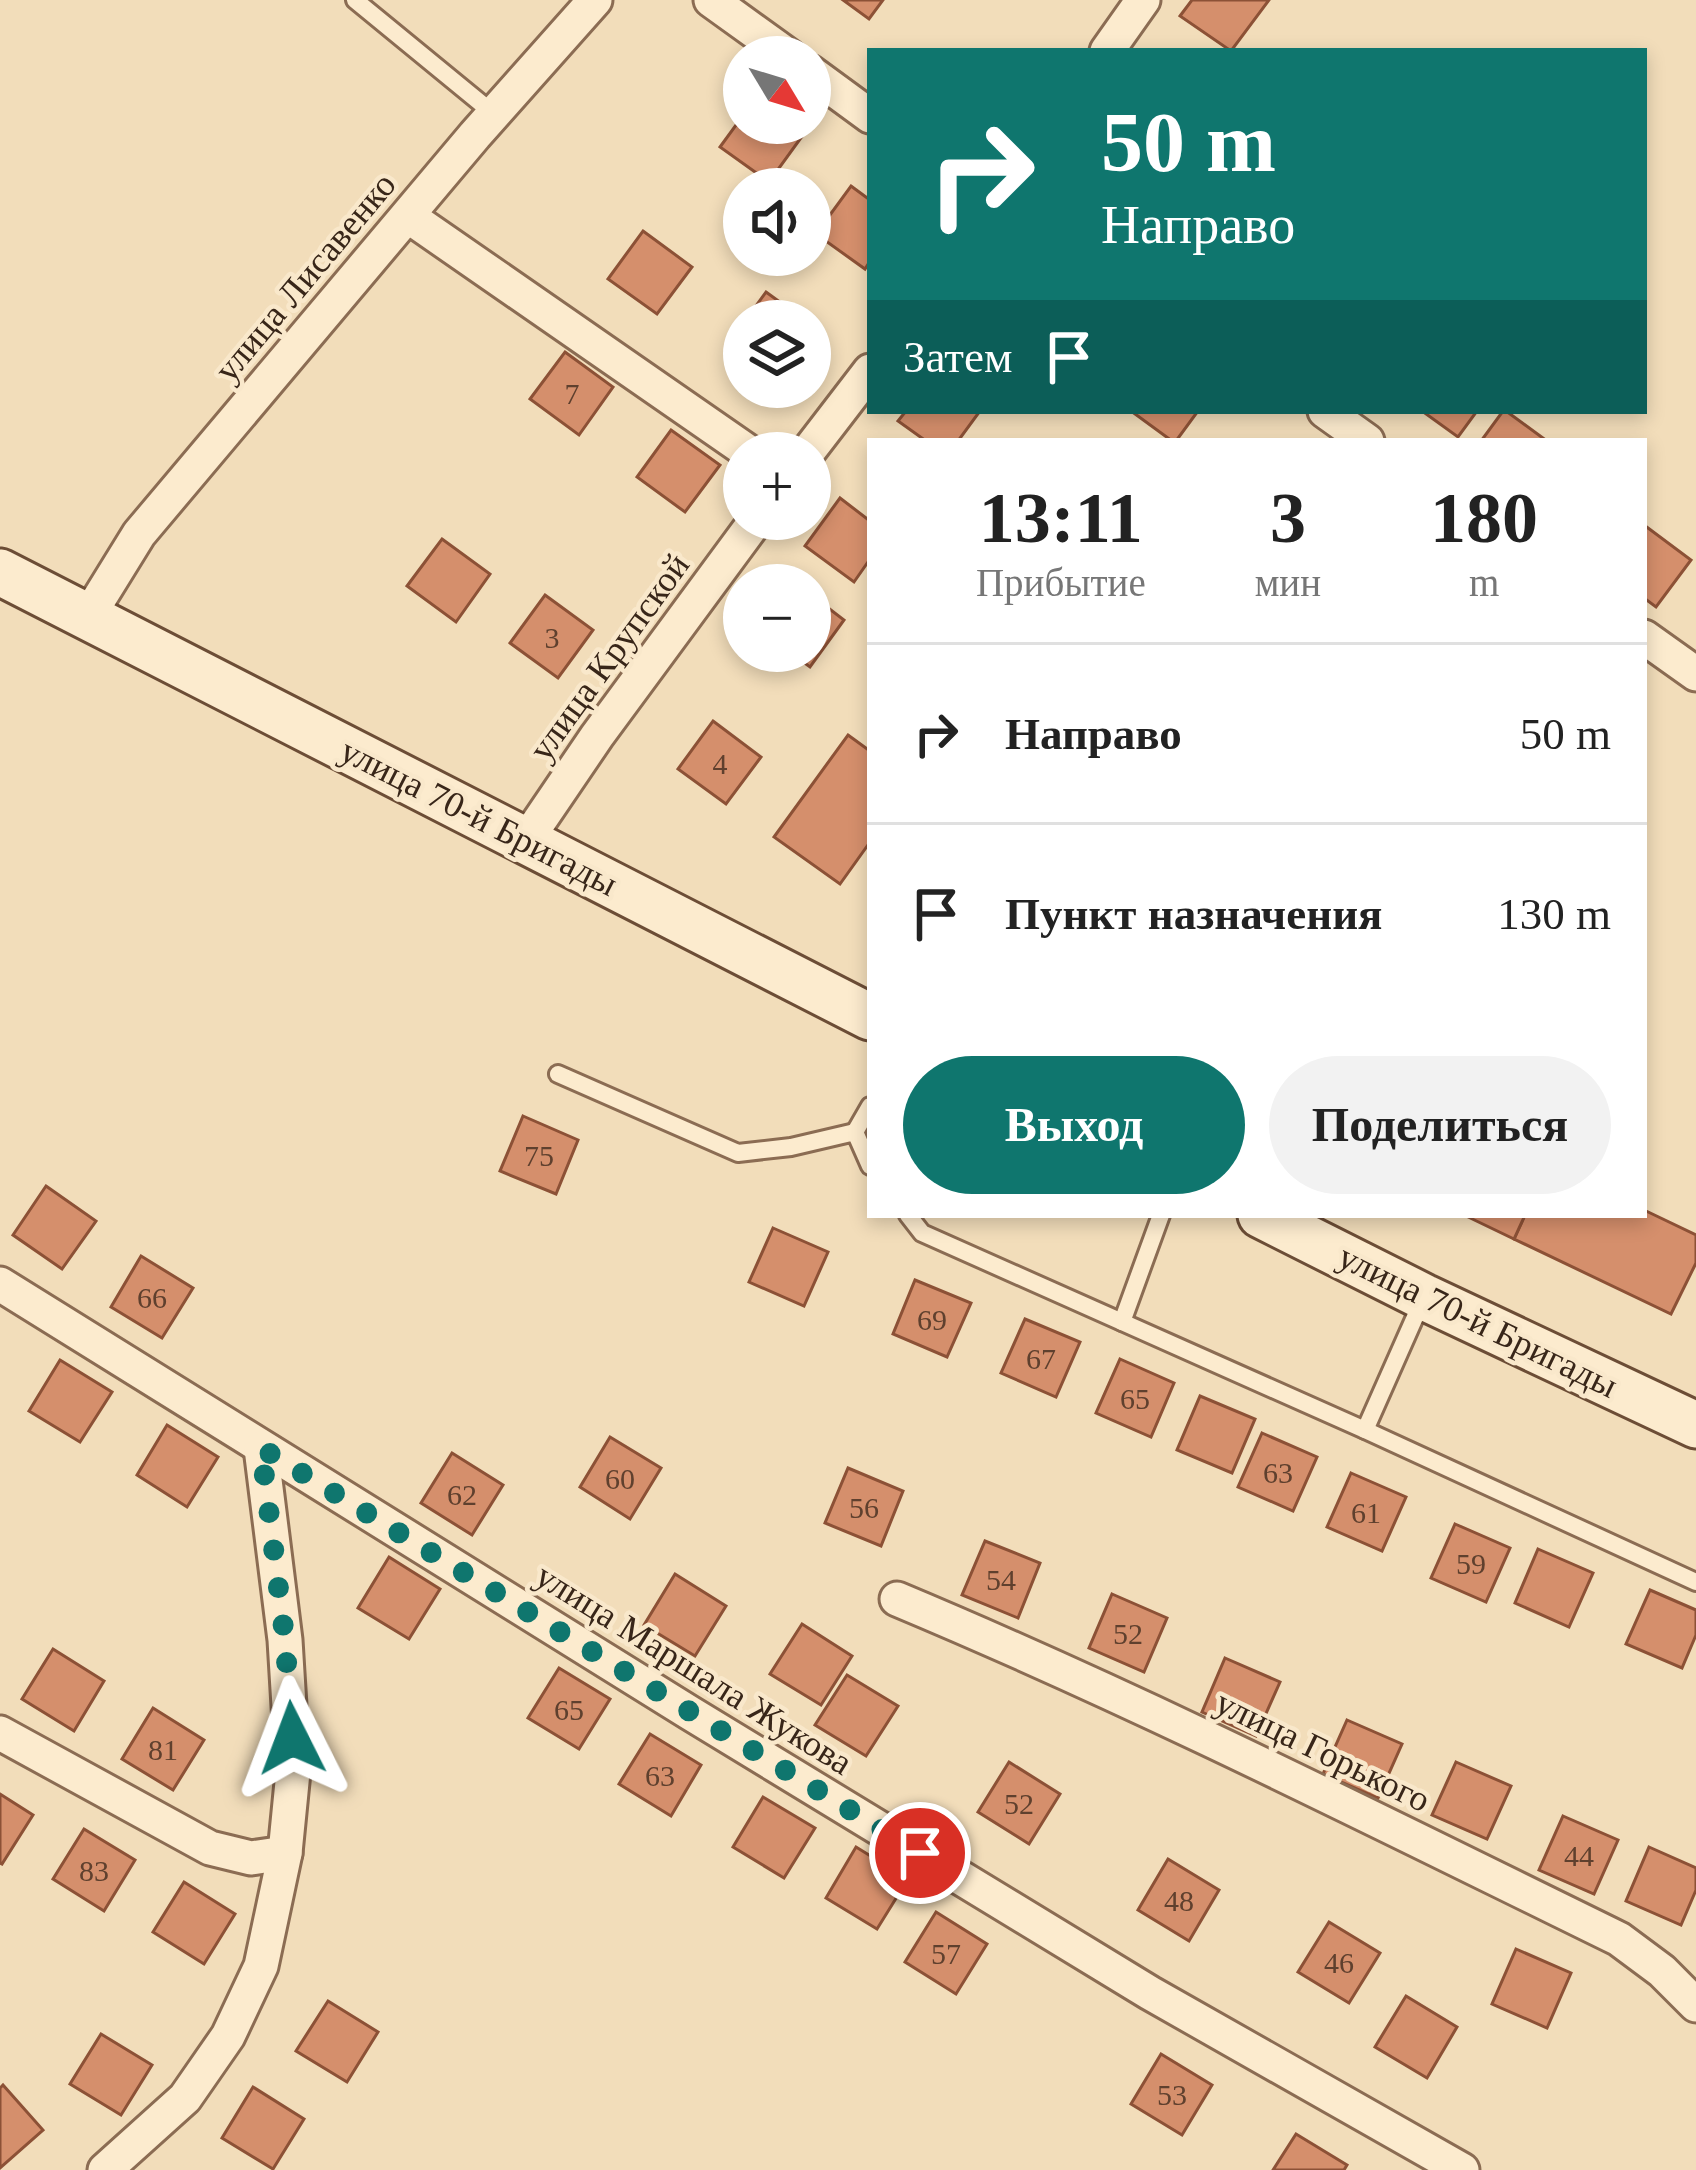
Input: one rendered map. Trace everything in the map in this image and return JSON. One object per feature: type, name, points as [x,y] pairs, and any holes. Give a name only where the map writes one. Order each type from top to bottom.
[{"type":"main road","name":"улица 70-й Бригады","points":[[0,572],[867,1015]]},
{"type":"main road","name":"улица 70-й Бригады","points":[[1267,1218],[1696,1425]]},
{"type":"street","name":"улица Лисавенко","points":[[88,615],[139,533],[595,0]]},
{"type":"street","points":[[711,0],[761,36]]},
{"type":"street","points":[[1109,48],[1143,0]]},
{"type":"street","points":[[831,87],[867,114]]},
{"type":"street","points":[[408,215],[723,434]]},
{"type":"street","points":[[823,432],[867,374]]},
{"type":"street","points":[[1328,414],[1363,438]]},
{"type":"street","name":"улица Крупской","points":[[525,842],[596,736],[741,540]]},
{"type":"street","points":[[1647,640],[1696,674]]},
{"type":"street","name":"улица Маршала Жукова","points":[[0,1284],[1150,1993],[1462,2170]]},
{"type":"street","points":[[105,2170],[185,2098],[228,2036],[261,1966],[285,1853],[293,1772],[291,1705],[261,1448]]},
{"type":"street","name":"улица Горького","points":[[897,1599],[1031,1655],[1619,1939],[1662,1971],[1696,2005]]},
{"type":"street","points":[[0,1733],[210,1848],[250,1858],[285,1853]]},
{"type":"lane","points":[[355,0],[494,114]]},
{"type":"lane","points":[[559,1074],[738,1153],[855,1132],[867,1111]]},
{"type":"lane","points":[[855,1132],[867,1159]]},
{"type":"lane","points":[[910,1218],[922,1234],[1696,1582]]},
{"type":"lane","points":[[1122,1322],[1160,1218]]},
{"type":"lane","points":[[1365,1430],[1424,1297]]},
{"type":"building","points":[[843,0],[883,0],[869,19]]},
{"type":"building","points":[[1192,0],[1269,0],[1233,48],[1180,16]]},
{"type":"building","points":[[723,143],[796,144],[779,168],[749,168],[720,147]]},
{"type":"building","points":[[851,186],[867,198],[865,269],[831,245],[831,213]]},
{"type":"building","points":[[643,231],[692,267],[657,314],[608,279]]},
{"type":"building","points":[[565,352],[613,387],[579,435],[530,399]]},
{"type":"building","points":[[904,414],[978,414],[960,438],[922,438],[898,421]]},
{"type":"building","points":[[1135,414],[1196,414],[1178,438],[1168,438]]},
{"type":"building","points":[[1426,414],[1475,414],[1458,437]]},
{"type":"building","points":[[1501,414],[1510,414],[1543,438],[1483,438]]},
{"type":"building","points":[[671,430],[720,465],[685,512],[637,477]]},
{"type":"building","points":[[840,498],[867,519],[867,563],[854,582],[805,546],[809,540],[831,540],[831,510]]},
{"type":"building","points":[[1647,527],[1691,560],[1656,607],[1647,600]]},
{"type":"building","points":[[442,539],[490,574],[456,622],[407,586]]},
{"type":"building","points":[[545,595],[593,630],[558,678],[510,643]]},
{"type":"building","points":[[831,610],[844,620],[831,638]]},
{"type":"building","points":[[713,721],[761,757],[726,804],[678,769]]},
{"type":"building","points":[[848,735],[867,749],[867,846],[840,884],[774,837]]},
{"type":"building","points":[[523,1116],[578,1140],[556,1194],[500,1171]]},
{"type":"building","points":[[46,1186],[96,1221],[62,1269],[13,1235]]},
{"type":"building","points":[[1647,1211],[1696,1235],[1696,1263],[1671,1314],[1514,1239],[1524,1218],[1647,1218]]},
{"type":"building","points":[[1470,1218],[1524,1218],[1514,1239]]},
{"type":"building","points":[[773,1228],[828,1252],[804,1306],[749,1282]]},
{"type":"building","points":[[141,1256],[193,1288],[162,1338],[111,1307]]},
{"type":"building","points":[[915,1280],[971,1303],[947,1357],[893,1334]]},
{"type":"building","points":[[1025,1319],[1080,1342],[1056,1397],[1001,1373]]},
{"type":"building","points":[[1120,1359],[1174,1383],[1151,1437],[1096,1413]]},
{"type":"building","points":[[60,1360],[112,1392],[80,1442],[29,1411]]},
{"type":"building","points":[[1200,1396],[1255,1419],[1232,1473],[1177,1450]]},
{"type":"building","points":[[167,1425],[218,1457],[187,1507],[137,1475]]},
{"type":"building","points":[[1262,1433],[1317,1457],[1293,1511],[1238,1487]]},
{"type":"building","points":[[610,1437],[661,1468],[630,1519],[580,1487]]},
{"type":"building","points":[[452,1453],[503,1485],[472,1535],[421,1503]]},
{"type":"building","points":[[848,1468],[903,1491],[881,1546],[825,1523]]},
{"type":"building","points":[[1351,1473],[1406,1497],[1382,1551],[1327,1527]]},
{"type":"building","points":[[1455,1524],[1510,1548],[1486,1602],[1431,1578]]},
{"type":"building","points":[[985,1541],[1040,1563],[1018,1618],[962,1595]]},
{"type":"building","points":[[1538,1549],[1593,1573],[1569,1627],[1515,1603]]},
{"type":"building","points":[[389,1557],[440,1589],[409,1639],[358,1608]]},
{"type":"building","points":[[675,1574],[726,1606],[695,1656],[644,1625]]},
{"type":"building","points":[[1650,1590],[1696,1610],[1696,1635],[1682,1668],[1626,1644]]},
{"type":"building","points":[[1112,1594],[1167,1618],[1144,1672],[1089,1648]]},
{"type":"building","points":[[802,1624],[852,1656],[821,1705],[770,1674]]},
{"type":"building","points":[[53,1649],[104,1681],[74,1731],[22,1699]]},
{"type":"building","points":[[1225,1658],[1280,1682],[1256,1736],[1202,1712]]},
{"type":"building","points":[[559,1668],[610,1699],[579,1749],[528,1718]]},
{"type":"building","points":[[847,1675],[898,1706],[866,1756],[815,1725]]},
{"type":"building","points":[[153,1708],[204,1740],[173,1790],[122,1759]]},
{"type":"building","points":[[1347,1720],[1402,1744],[1378,1798],[1323,1774]]},
{"type":"building","points":[[650,1734],[701,1765],[671,1816],[619,1784]]},
{"type":"building","points":[[1009,1762],[1060,1794],[1029,1844],[978,1812]]},
{"type":"building","points":[[1456,1762],[1511,1786],[1487,1839],[1432,1815]]},
{"type":"building","points":[[0,1794],[33,1815],[2,1864],[0,1863]]},
{"type":"building","points":[[763,1797],[815,1828],[784,1878],[733,1847]]},
{"type":"building","points":[[1563,1816],[1618,1840],[1594,1894],[1539,1870]]},
{"type":"building","points":[[84,1829],[135,1860],[104,1911],[53,1879]]},
{"type":"building","points":[[856,1847],[908,1879],[877,1929],[826,1898]]},
{"type":"building","points":[[1649,1847],[1696,1868],[1696,1890],[1681,1925],[1626,1901]]},
{"type":"building","points":[[1168,1859],[1219,1890],[1189,1941],[1138,1910]]},
{"type":"building","points":[[184,1882],[235,1914],[204,1964],[153,1932]]},
{"type":"building","points":[[936,1912],[987,1944],[956,1994],[905,1962]]},
{"type":"building","points":[[1329,1922],[1380,1953],[1349,2003],[1298,1972]]},
{"type":"building","points":[[1516,1949],[1571,1973],[1547,2028],[1492,2004]]},
{"type":"building","points":[[1406,1996],[1457,2027],[1427,2078],[1375,2047]]},
{"type":"building","points":[[328,2001],[378,2032],[347,2082],[296,2051]]},
{"type":"building","points":[[101,2034],[152,2065],[121,2115],[70,2084]]},
{"type":"building","points":[[1161,2054],[1212,2085],[1182,2135],[1131,2104]]},
{"type":"building","points":[[3,2085],[43,2130],[0,2168],[0,2088]]},
{"type":"building","points":[[253,2087],[304,2119],[273,2169],[222,2138]]},
{"type":"building","points":[[1296,2134],[1347,2165],[1344,2170],[1273,2170]]},
{"type":"route","points":[[292,1738],[261,1448],[920,1853]]}]
